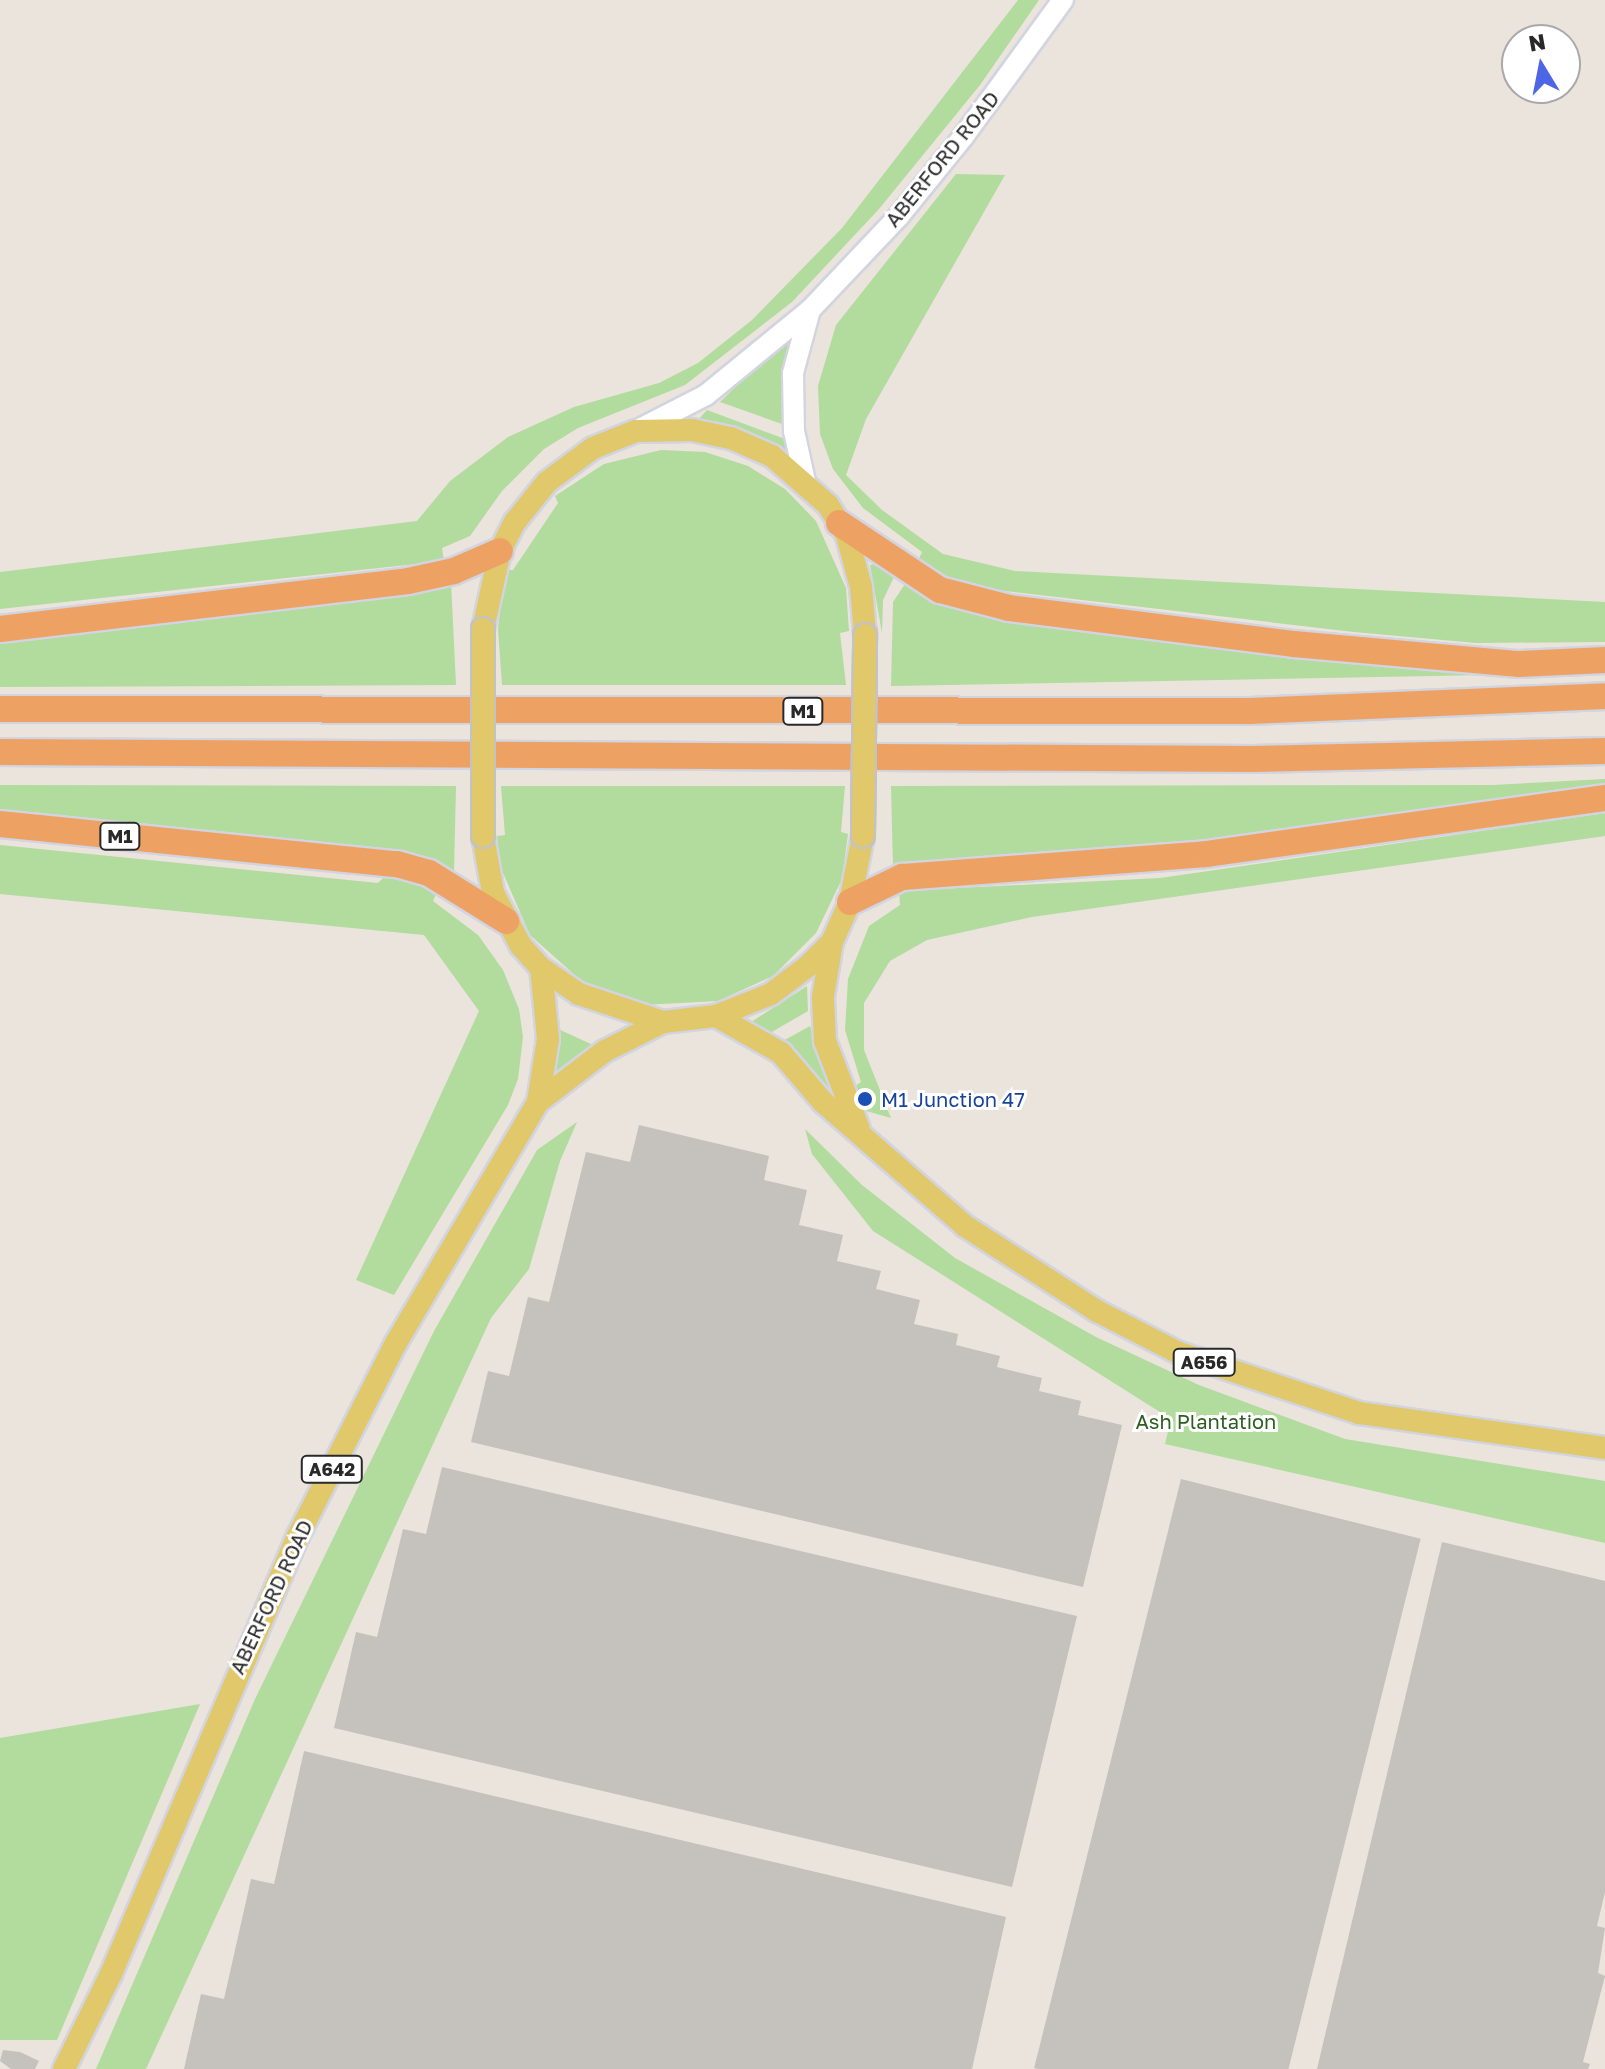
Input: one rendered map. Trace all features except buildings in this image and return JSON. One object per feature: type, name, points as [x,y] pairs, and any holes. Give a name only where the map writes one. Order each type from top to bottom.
[{"type":"highway","points":[[839,523],[940,590],[1009,608],[1294,644],[1519,664],[1605,660]]},
{"type":"highway","points":[[0,629],[408,581],[454,571],[500,551]]},
{"type":"highway","name":"M1","points":[[0,709],[1251,711],[1605,696]]},
{"type":"highway","points":[[0,752],[1253,759],[1605,751]]},
{"type":"highway","points":[[850,902],[902,877],[1206,854],[1605,798]]},
{"type":"highway","name":"M1","points":[[0,824],[397,864],[429,873],[506,921]]},
{"type":"main road","name":"ABERFORD ROAD","points":[[636,431],[706,395],[810,310],[954,148],[1063,0]]},
{"type":"main road","name":"ABERFORD ROAD","points":[[806,486],[794,431],[793,373],[810,310]]},
{"type":"main road","points":[[692,430],[731,438],[772,456],[806,486],[839,523],[861,587],[865,635],[863,836],[850,902],[832,942],[771,994],[716,1016],[663,1022],[579,994],[541,968],[506,921],[493,893],[483,836],[483,629],[500,551],[515,522],[547,482],[593,448],[636,431],[692,430]]},
{"type":"main road","name":"A656","points":[[832,942],[823,997],[825,1041],[862,1136]]},
{"type":"main road","name":"ABERFORD ROAD","points":[[64,2069],[111,1974],[298,1536],[396,1343],[538,1102],[548,1039],[541,968]]},
{"type":"main road","name":"A656","points":[[716,1016],[781,1053],[823,1102],[965,1226],[1097,1311],[1179,1353],[1359,1413],[1605,1448]]},
{"type":"main road","name":"ABERFORD ROAD","points":[[538,1102],[605,1051],[663,1022]]},
{"type":"green space","points":[[1018,0],[1039,0],[980,85],[879,209],[792,302],[685,385],[578,428],[544,449],[502,491],[470,536],[442,548],[444,561],[0,609],[0,572],[417,521],[450,481],[508,437],[574,407],[659,383],[698,363],[752,320],[842,228]]},
{"type":"green space","points":[[956,174],[1005,175],[866,419],[846,475],[882,510],[943,554],[1015,571],[1605,602],[1605,642],[1476,643],[1354,632],[988,589],[957,584],[916,565],[922,552],[863,508],[833,469],[820,434],[818,386],[836,325]]},
{"type":"green space","points":[[797,327],[783,382],[782,424],[720,402]]},
{"type":"green space","points":[[707,410],[785,439],[787,451],[697,421]]},
{"type":"green space","points":[[661,450],[705,452],[748,466],[785,489],[816,521],[846,588],[849,631],[840,633],[846,685],[502,685],[498,629],[507,570],[513,570],[558,503],[555,496],[604,464]]},
{"type":"green space","points":[[874,564],[894,577],[883,600],[882,633],[870,565]]},
{"type":"green space","points":[[451,582],[456,685],[0,687],[0,636]]},
{"type":"green space","points":[[905,584],[924,594],[1589,673],[891,686],[893,602]]},
{"type":"green space","points":[[1605,779],[1605,789],[1175,845],[893,868],[891,786],[1493,785]]},
{"type":"green space","points":[[0,785],[456,786],[454,871],[450,874],[0,818]]},
{"type":"green space","points":[[501,786],[845,786],[841,832],[848,834],[842,879],[816,933],[773,976],[718,1001],[643,1005],[586,985],[530,935],[500,866],[497,836],[505,835]]},
{"type":"green space","points":[[1605,813],[1605,836],[1032,917],[927,940],[890,961],[864,1003],[864,1050],[891,1118],[863,1110],[851,1089],[861,1082],[845,1030],[848,979],[869,926],[900,905],[899,891],[1160,878]]},
{"type":"green space","points":[[0,845],[378,883],[385,876],[437,892],[433,901],[478,935],[503,970],[519,1009],[523,1037],[518,1079],[508,1105],[394,1295],[356,1280],[479,1011],[424,935],[0,894]]},
{"type":"green space","points":[[807,986],[808,1011],[770,1033],[751,1022]]},
{"type":"green space","points":[[810,1026],[821,1068],[840,1107],[781,1042]]},
{"type":"green space","points":[[556,1028],[593,1045],[552,1081]]},
{"type":"green space","points":[[577,1122],[560,1161],[529,1269],[491,1318],[146,2069],[96,2069],[255,1699],[434,1331],[537,1150]]},
{"type":"green space","name":"Ash Plantation","points":[[805,1129],[862,1185],[955,1258],[1096,1337],[1199,1385],[1345,1439],[1605,1481],[1605,1543],[1165,1444],[1171,1419],[873,1231],[812,1154]]},
{"type":"green space","points":[[200,1704],[57,2040],[0,2040],[0,1738]]},
{"type":"place","name":"M1 Junction 47","points":[[865,1099]]}]
